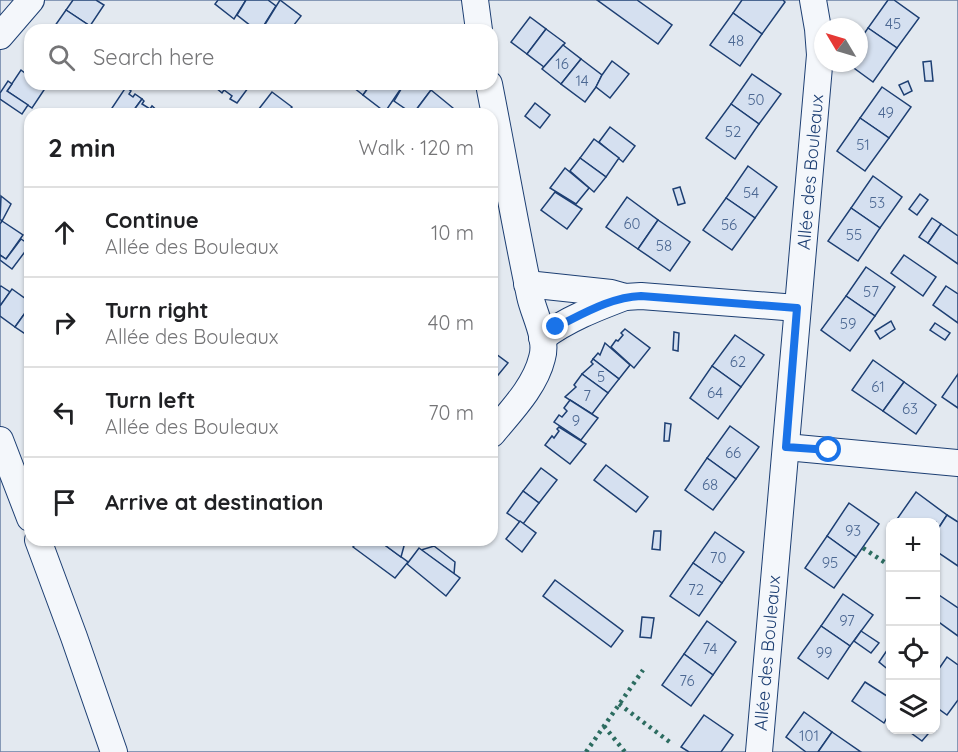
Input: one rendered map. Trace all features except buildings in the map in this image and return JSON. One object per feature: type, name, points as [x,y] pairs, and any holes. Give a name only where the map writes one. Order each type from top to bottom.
[{"type":"street","points":[[0,36],[31,0]]},
{"type":"street","points":[[475,0],[478,24]]},
{"type":"street","name":"Allée des Bouleaux","points":[[759,752],[820,55],[813,0]]},
{"type":"street","points":[[490,90],[494,108]]},
{"type":"street","points":[[498,130],[530,294],[542,338],[543,356],[536,375],[498,426]]},
{"type":"street","points":[[530,294],[611,293],[625,297]]},
{"type":"street","points":[[542,338],[556,327],[586,312],[625,297],[641,296],[797,308]]},
{"type":"street","points":[[0,440],[24,483]]},
{"type":"street","points":[[786,447],[958,463]]},
{"type":"street","points":[[40,546],[114,752]]},
{"type":"shaded area","points":[[0,0],[958,0],[958,752],[0,752]]},
{"type":"hedge","points":[[863,548],[886,563]]},
{"type":"hedge","points":[[586,752],[643,670]]},
{"type":"hedge","points":[[619,704],[671,743]]},
{"type":"hedge","points":[[604,726],[625,752]]},
{"type":"route","points":[[556,327],[625,297],[641,296],[797,308],[786,447],[829,450]]}]
